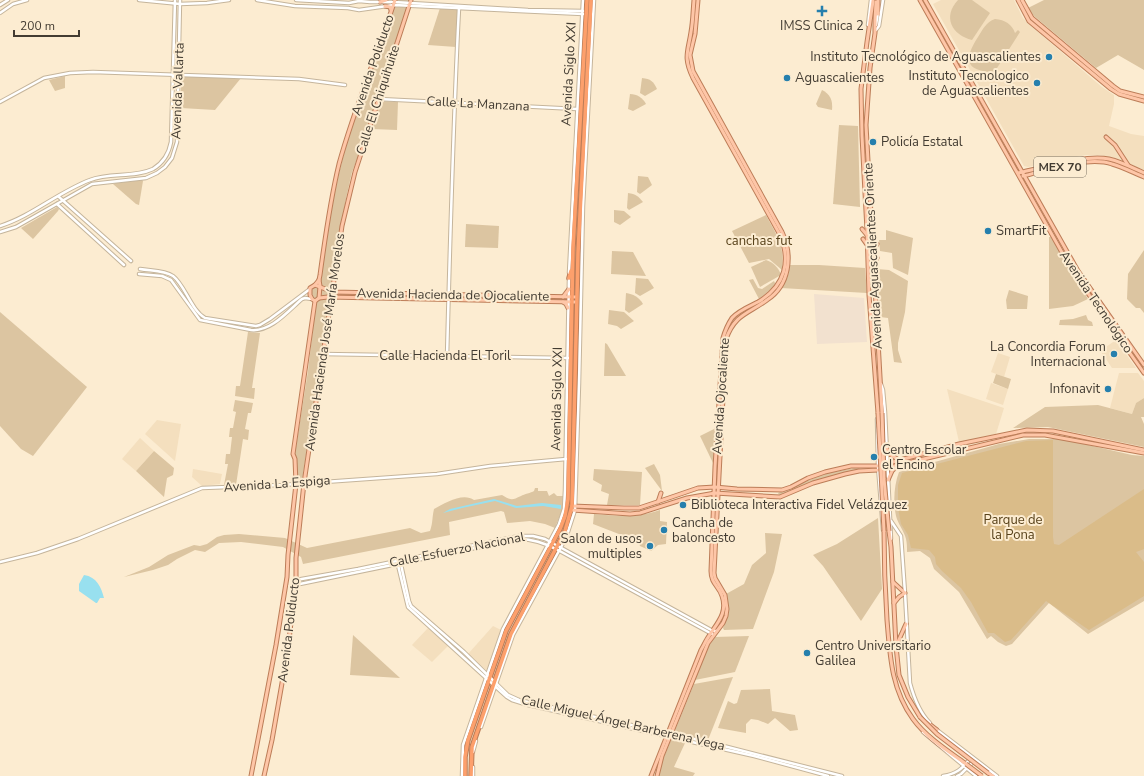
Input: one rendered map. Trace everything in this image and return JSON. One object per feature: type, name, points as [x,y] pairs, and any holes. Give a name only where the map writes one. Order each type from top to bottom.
[{"type":"highway","name":"Avenida Siglo XXI","points":[[466,776],[465,757],[468,740],[488,678],[506,631],[560,529],[565,516],[568,499],[567,418],[572,302],[576,298],[590,61],[587,0]]},
{"type":"highway","name":"Avenida Siglo XXI","points":[[472,776],[472,747],[511,634],[558,548],[574,506],[577,351],[572,302],[570,297],[577,267],[571,248],[583,33],[591,0]]},
{"type":"highway","points":[[569,278],[577,267]]},
{"type":"highway","points":[[566,490],[568,499]]},
{"type":"highway","points":[[559,524],[565,516]]},
{"type":"main road","points":[[380,2],[386,0]]},
{"type":"main road","name":"Avenida Ojocaliente","points":[[651,776],[708,643],[720,621],[724,608],[721,594],[714,584],[711,576],[723,338],[726,329],[733,318],[768,296],[775,288],[783,273],[786,254],[780,233],[690,73],[686,58],[691,33],[694,0]]},
{"type":"main road","name":"Avenida Ojocaliente","points":[[698,0],[695,34],[690,55],[693,71],[782,232],[788,245],[789,254],[787,275],[778,290],[768,300],[738,318],[730,328],[726,339],[716,487]]},
{"type":"main road","name":"Avenida Tecnológico","points":[[920,0],[1073,272],[1144,373]]},
{"type":"main road","name":"Avenida Tecnológico","points":[[926,0],[1078,271],[1144,365]]},
{"type":"main road","points":[[1018,0],[1029,20],[1111,89],[1127,97],[1144,101]]},
{"type":"main road","points":[[1022,0],[1032,18],[1113,86],[1120,91],[1144,97]]},
{"type":"main road","points":[[877,1],[878,14]]},
{"type":"main road","name":"Avenida Aguascalientes Oriente","points":[[877,1],[866,109],[867,150],[871,196],[881,384],[880,413],[885,588],[892,670],[899,694],[915,721],[930,736],[982,776]]},
{"type":"main road","name":"Avenida Aguascalientes Oriente","points":[[877,1],[867,42],[861,89],[862,136],[868,236],[869,295],[876,392],[880,413],[884,479],[891,548],[898,669],[903,686],[919,716],[937,734],[993,776]]},
{"type":"main road","name":"Avenida Poliducto","points":[[350,130],[394,2]]},
{"type":"main road","name":"Calle El Chiquihuite","points":[[347,201],[355,172],[411,3]]},
{"type":"main road","points":[[385,6],[390,7],[392,11]]},
{"type":"main road","points":[[866,109],[871,112]]},
{"type":"main road","name":"Avenida Hacienda José María Morelos","points":[[319,298],[319,280],[327,220],[339,165],[350,130]]},
{"type":"main road","points":[[1106,137],[1115,145],[1129,166]]},
{"type":"main road","name":"MEX 70","points":[[1018,172],[1084,159],[1101,158],[1109,159],[1144,173]]},
{"type":"main road","name":"MEX 70","points":[[1020,177],[1085,162],[1111,163],[1144,177]]},
{"type":"main road","name":"Avenida Hacienda José María Morelos","points":[[304,483],[347,201]]},
{"type":"main road","points":[[862,229],[868,236]]},
{"type":"main road","points":[[863,239],[868,246]]},
{"type":"main road","points":[[873,251],[877,244]]},
{"type":"main road","points":[[874,263],[878,258]]},
{"type":"main road","name":"Avenida Hacienda José María Morelos","points":[[315,284],[319,280]]},
{"type":"main road","points":[[315,284],[310,288],[310,295],[313,300],[319,298]]},
{"type":"main road","name":"Avenida Hacienda de Ojocaliente","points":[[315,284],[333,292],[576,298]]},
{"type":"main road","points":[[563,297],[569,289]]},
{"type":"main road","name":"Avenida Hacienda de Ojocaliente","points":[[319,298],[332,297],[572,302]]},
{"type":"main road","name":"Avenida Hacienda José María Morelos","points":[[296,484],[295,459],[293,454],[313,300]]},
{"type":"main road","points":[[561,302],[566,304],[568,308]]},
{"type":"main road","points":[[574,506],[632,508],[658,502],[698,488],[716,487],[777,490],[786,489],[802,480],[825,472],[851,466],[878,468],[887,462],[1019,430],[1032,429],[1053,431],[1144,452]]},
{"type":"main road","points":[[573,510],[630,514],[640,513],[686,498],[716,493],[780,497],[839,476],[859,471],[898,465],[1016,436],[1030,434],[1045,434],[1144,452]]},
{"type":"main road","points":[[886,449],[891,455],[899,460]]},
{"type":"main road","points":[[888,479],[892,471],[898,465]]},
{"type":"main road","name":"Avenida Poliducto","points":[[264,776],[288,649],[296,580],[296,558],[304,483]]},
{"type":"main road","name":"Avenida Poliducto","points":[[251,776],[283,603],[296,484]]},
{"type":"main road","points":[[658,502],[661,493]]},
{"type":"main road","points":[[893,582],[905,593],[894,603]]},
{"type":"main road","points":[[896,646],[906,624]]},
{"type":"main road","points":[[919,716],[937,730]]},
{"type":"main road","name":"Avenida Ojocaliente","points":[[657,776],[669,735]]},
{"type":"street","points":[[0,5],[8,0]]},
{"type":"street","points":[[0,13],[13,4],[27,0]]},
{"type":"street","points":[[139,0],[174,4],[207,3],[229,0]]},
{"type":"street","name":"Avenida Vallarta","points":[[0,226],[18,219],[85,182],[96,178],[144,172],[159,165],[168,154],[170,148],[172,112],[174,0]]},
{"type":"street","name":"Avenida Vallarta","points":[[0,232],[16,227],[92,184],[146,178],[165,167],[172,158],[177,142],[180,0]]},
{"type":"street","points":[[257,0],[310,7],[348,8],[359,10],[385,6],[394,2]]},
{"type":"street","points":[[296,0],[349,3],[359,0],[371,2],[588,13]]},
{"type":"street","name":"Avenida Siglo XXI","points":[[583,0],[588,13]]},
{"type":"street","name":"Avenida Siglo XXI","points":[[588,13],[594,0]]},
{"type":"street","name":"Avenida Aguascalientes Oriente","points":[[875,32],[879,26],[877,1]]},
{"type":"street","points":[[371,2],[372,8]]},
{"type":"street","points":[[411,3],[460,8],[588,13]]},
{"type":"street","points":[[447,357],[454,103],[460,8]]},
{"type":"street","name":"Avenida Aguascalientes Oriente","points":[[875,32],[878,14]]},
{"type":"street","name":"Avenida Siglo XXI","points":[[577,147],[577,109],[583,33]]},
{"type":"street","points":[[0,102],[44,78],[57,75],[93,72],[299,79],[345,85]]},
{"type":"street","name":"Calle La Manzana","points":[[379,99],[577,109]]},
{"type":"street","points":[[172,112],[178,112]]},
{"type":"street","points":[[59,197],[131,261]]},
{"type":"street","points":[[57,204],[124,265]]},
{"type":"street","name":"Avenida Siglo XXI","points":[[570,297],[569,278],[571,248]]},
{"type":"street","name":"Avenida Siglo XXI","points":[[577,267],[577,351]]},
{"type":"street","points":[[140,269],[165,272],[175,277],[199,314],[203,317],[256,326],[263,324],[310,288]]},
{"type":"street","points":[[138,274],[162,276],[171,280],[200,320],[224,326],[261,330],[269,326],[302,299],[305,298],[313,300]]},
{"type":"street","name":"Avenida Siglo XXI","points":[[551,544],[564,509],[566,490],[568,308],[572,302]]},
{"type":"street","points":[[224,326],[236,323]]},
{"type":"street","name":"Calle Hacienda El Toril","points":[[323,354],[568,358]]},
{"type":"street","name":"Avenida Aguascalientes Oriente","points":[[881,384],[884,398],[891,520],[891,548]]},
{"type":"street","name":"Avenida Aguascalientes Oriente","points":[[876,392],[878,468],[884,547]]},
{"type":"street","name":"Avenida La Espiga","points":[[0,562],[37,553],[78,539],[202,488],[296,484],[437,474],[490,466],[566,459]]},
{"type":"street","points":[[878,461],[883,463],[887,462]]},
{"type":"street","points":[[879,479],[883,476],[888,479]]},
{"type":"street","points":[[891,520],[900,536],[910,683],[914,697],[925,718],[937,730],[997,776]]},
{"type":"street","name":"Calle Esfuerzo Nacional","points":[[296,580],[519,539],[538,540],[551,544],[713,632]]},
{"type":"street","name":"Calle Esfuerzo Nacional","points":[[295,585],[399,562]]},
{"type":"street","name":"Calle Miguel Ángel Barberena Vega","points":[[399,562],[411,606],[507,697],[518,702],[755,753],[842,776]]},
{"type":"street","name":"Avenida Siglo XXI","points":[[462,776],[463,745],[488,678]]},
{"type":"street","points":[[915,721],[927,736],[965,768],[977,776]]},
{"type":"street","name":"Calle Miguel Ángel Barberena Vega","points":[[669,735],[828,776]]},
{"type":"street","points":[[943,776],[953,774],[965,768],[972,757]]},
{"type":"street","points":[[957,776],[975,760]]},
{"type":"street","points":[[977,776],[976,769],[981,765],[983,766]]},
{"type":"shaded area","name":"Instituto Tecnologico de Aguascalientes","points":[[941,0],[1014,0],[1023,18],[1031,26],[1102,87],[1114,95],[1114,104],[1109,126],[1131,134],[1144,136],[1144,170],[1116,158],[1099,155],[1086,155],[1028,167],[1024,166],[933,4]]},
{"type":"shaded area","points":[[814,294],[864,298],[867,342],[817,344]]},
{"type":"shaded area","name":"La Concordia Forum Internacional","points":[[1116,340],[1136,368],[1112,368],[1100,351]]},
{"type":"shaded area","points":[[998,353],[1010,357],[1004,377],[991,372]]},
{"type":"shaded area","points":[[1119,373],[1138,373],[1144,381],[1144,398],[1136,403],[1132,414],[1110,408]]},
{"type":"shaded area","points":[[991,383],[1008,389],[1003,405],[986,399]]},
{"type":"shaded area","points":[[947,389],[1004,408],[996,434],[959,442]]},
{"type":"shaded area","points":[[157,420],[181,424],[175,461],[145,434]]},
{"type":"shaded area","points":[[140,438],[154,451],[136,471],[122,459]]},
{"type":"shaded area","points":[[193,469],[222,474],[220,484],[202,486],[192,477]]},
{"type":"shaded area","points":[[493,626],[501,630],[487,671],[468,654]]},
{"type":"shaded area","points":[[428,628],[448,646],[432,662],[412,645]]},
{"type":"green space","points":[[397,0],[410,0],[363,144],[352,172],[342,220],[302,481],[298,481],[295,453],[308,371],[316,303],[315,299],[310,296],[311,287],[318,286],[320,283],[332,206],[345,149]]},
{"type":"green space","points":[[958,0],[972,0],[990,13],[972,40],[959,34],[955,30],[950,19],[953,6]]},
{"type":"green space","points":[[1044,0],[1144,0],[1144,70],[1118,55],[1096,68],[1034,16],[1028,8]]},
{"type":"green space","points":[[440,8],[458,10],[456,47],[428,45]]},
{"type":"green space","points":[[995,19],[1008,23],[1015,33],[1018,30],[1020,32],[990,79],[987,77],[991,72],[982,71],[975,68],[969,61],[969,56],[983,29],[989,22]]},
{"type":"green space","points":[[65,76],[65,88],[55,91],[49,80]]},
{"type":"green space","points":[[181,76],[241,78],[215,110],[181,108]]},
{"type":"green space","points":[[642,78],[651,81],[657,89],[645,96],[640,93]]},
{"type":"green space","points":[[822,90],[827,93],[830,98],[832,110],[818,107],[816,104]]},
{"type":"green space","points":[[630,94],[640,97],[646,104],[633,111],[628,109]]},
{"type":"green space","points":[[380,101],[398,102],[397,130],[372,129]]},
{"type":"green space","points":[[839,125],[858,126],[860,207],[833,204]]},
{"type":"green space","points":[[638,176],[648,177],[652,185],[640,194],[637,192]]},
{"type":"green space","points":[[142,180],[139,205],[113,184],[116,183]]},
{"type":"green space","points":[[628,193],[637,196],[643,202],[629,210],[627,208]]},
{"type":"green space","points":[[57,207],[59,209],[58,211],[33,239],[21,228]]},
{"type":"green space","points":[[614,210],[624,211],[631,217],[620,225],[614,222]]},
{"type":"green space","name":"canchas fut","points":[[766,215],[777,235],[781,247],[783,261],[782,270],[769,259],[749,263],[732,231]]},
{"type":"green space","points":[[466,224],[499,226],[498,248],[465,247]]},
{"type":"green space","points":[[886,230],[913,238],[908,275],[893,268],[892,253],[880,251],[879,240],[886,240]]},
{"type":"green space","points":[[1049,237],[1051,237],[1088,299],[1073,306],[1049,309]]},
{"type":"green space","points":[[1144,250],[1144,313],[1140,308],[1136,308],[1127,299],[1128,274]]},
{"type":"green space","points":[[612,251],[633,252],[646,276],[611,274]]},
{"type":"green space","points":[[766,260],[771,262],[779,270],[781,275],[760,287],[751,267]]},
{"type":"green space","points":[[790,265],[865,268],[867,293],[781,288],[788,276]]},
{"type":"green space","points":[[877,269],[889,270],[908,281],[905,312],[898,343],[898,350],[902,363],[894,362],[888,318],[880,317]]},
{"type":"green space","points":[[636,278],[648,279],[654,288],[640,296],[635,293]]},
{"type":"green space","points":[[753,279],[758,288],[762,289],[774,281],[776,285],[759,299],[749,280]]},
{"type":"green space","points":[[1009,290],[1028,296],[1027,309],[1007,309],[1006,300]]},
{"type":"green space","points":[[626,293],[636,296],[643,304],[629,313],[625,310]]},
{"type":"green space","points":[[609,310],[624,312],[634,321],[621,329],[617,326],[608,324]]},
{"type":"green space","points":[[0,312],[87,387],[33,456],[21,449],[0,426]]},
{"type":"green space","points":[[1086,315],[1088,320],[1092,322],[1093,326],[1059,325],[1060,320],[1073,319]]},
{"type":"green space","points":[[248,332],[260,333],[252,388],[255,388],[254,399],[235,396],[236,386],[240,386]]},
{"type":"green space","points":[[605,343],[607,344],[626,376],[604,376]]},
{"type":"green space","points":[[996,374],[1011,379],[1008,389],[993,383]]},
{"type":"green space","points":[[1144,398],[1144,417],[1141,417],[1144,424],[1144,447],[1048,427],[1013,428],[1045,407],[1098,405],[1132,414],[1136,403]]},
{"type":"green space","points":[[235,400],[253,403],[251,413],[248,413],[245,429],[249,430],[248,440],[243,439],[236,485],[224,485],[228,464],[225,464],[226,454],[230,454],[232,437],[229,437],[230,428],[233,428],[236,412],[233,411]]},
{"type":"green space","points":[[716,428],[713,463],[700,436]]},
{"type":"green space","name":"Parque de la Pona","points":[[1029,439],[1062,439],[1132,455],[1144,456],[1144,601],[1088,634],[1049,603],[1012,644],[1006,646],[991,636],[987,639],[959,592],[934,569],[930,558],[920,551],[907,552],[906,539],[896,516],[894,494],[899,472],[999,444]]},
{"type":"green space","name":"Parque de la Pona","points":[[1053,440],[1054,544],[1059,545],[1144,489],[1144,549],[1136,552],[1144,562],[1144,596],[1089,630],[1046,601],[1011,640],[1005,642],[994,633],[988,633],[971,602],[961,588],[936,564],[935,557],[929,550],[911,548],[908,535],[901,524],[898,508],[898,485],[902,473],[1026,441]]},
{"type":"green space","points":[[154,451],[174,468],[173,475],[167,478],[164,497],[136,471]]},
{"type":"green space","points":[[654,464],[660,475],[662,491],[645,468]]},
{"type":"green space","points":[[859,467],[860,470],[835,476],[779,495],[778,493],[824,474]]},
{"type":"green space","points":[[594,469],[642,472],[640,505],[607,505],[609,494],[601,491],[602,485],[593,480]]},
{"type":"green space","points":[[535,488],[538,488],[538,491],[547,491],[549,496],[554,493],[557,496],[563,496],[562,510],[555,528],[530,521],[507,523],[504,512],[501,511],[449,522],[450,535],[303,564],[301,557],[283,547],[241,542],[219,543],[205,552],[195,550],[168,565],[124,577],[149,567],[168,555],[194,545],[200,546],[207,544],[217,537],[224,535],[239,534],[285,538],[307,548],[410,528],[421,533],[430,531],[434,509],[454,499],[465,497],[474,500],[502,495],[510,499],[514,499],[533,492]]},
{"type":"green space","points":[[660,510],[660,521],[667,522],[666,544],[658,545],[651,551],[640,546],[637,540],[633,538],[593,524],[594,514],[619,516],[636,515],[652,513]]},
{"type":"green space","points":[[878,518],[882,589],[861,621],[823,566],[813,555],[837,544]]},
{"type":"green space","points":[[765,533],[782,534],[774,572],[753,629],[724,630],[723,628],[729,612],[726,594],[744,584],[752,565],[766,553]]},
{"type":"green space","points":[[353,635],[400,678],[350,675]]},
{"type":"green space","points":[[749,636],[735,672],[695,680],[709,643],[714,637]]},
{"type":"green space","points":[[733,677],[708,740],[674,733],[694,684]]},
{"type":"green space","points":[[770,689],[772,711],[795,715],[798,730],[790,731],[775,718],[768,724],[751,719],[746,724],[746,733],[718,728],[728,701],[734,704],[737,703],[741,690]]},
{"type":"green space","points":[[671,740],[685,743],[674,767],[695,773],[693,776],[659,776],[659,769]]},
{"type":"water","points":[[494,499],[517,506],[542,503],[561,505],[561,509],[543,506],[516,508],[495,501],[443,513],[450,509]]},
{"type":"water","points":[[84,575],[95,580],[100,586],[104,598],[100,598],[97,603],[79,591],[79,584]]},
{"type":"place","name":"IMSS Clinica 2","points":[[822,11]]},
{"type":"place","name":"Instituto Tecnológico de Aguascalientes","points":[[1049,57]]},
{"type":"place","name":"Aguascalientes","points":[[787,78]]},
{"type":"place","name":"Instituto Tecnologico de Aguascalientes","points":[[1037,83]]},
{"type":"place","name":"Policía Estatal","points":[[873,142]]},
{"type":"place","name":"SmartFit","points":[[988,231]]},
{"type":"place","name":"La Concordia Forum Internacional","points":[[1114,354]]},
{"type":"place","name":"Infonavit","points":[[1108,389]]},
{"type":"place","name":"Centro Escolar el Encino","points":[[874,457]]},
{"type":"place","name":"Biblioteca Interactiva Fidel Velázquez","points":[[683,505]]},
{"type":"place","name":"Cancha de baloncesto","points":[[664,530]]},
{"type":"place","name":"Salon de usos multiples","points":[[650,546]]},
{"type":"place","name":"Centro Universitario Galilea","points":[[807,653]]}]
